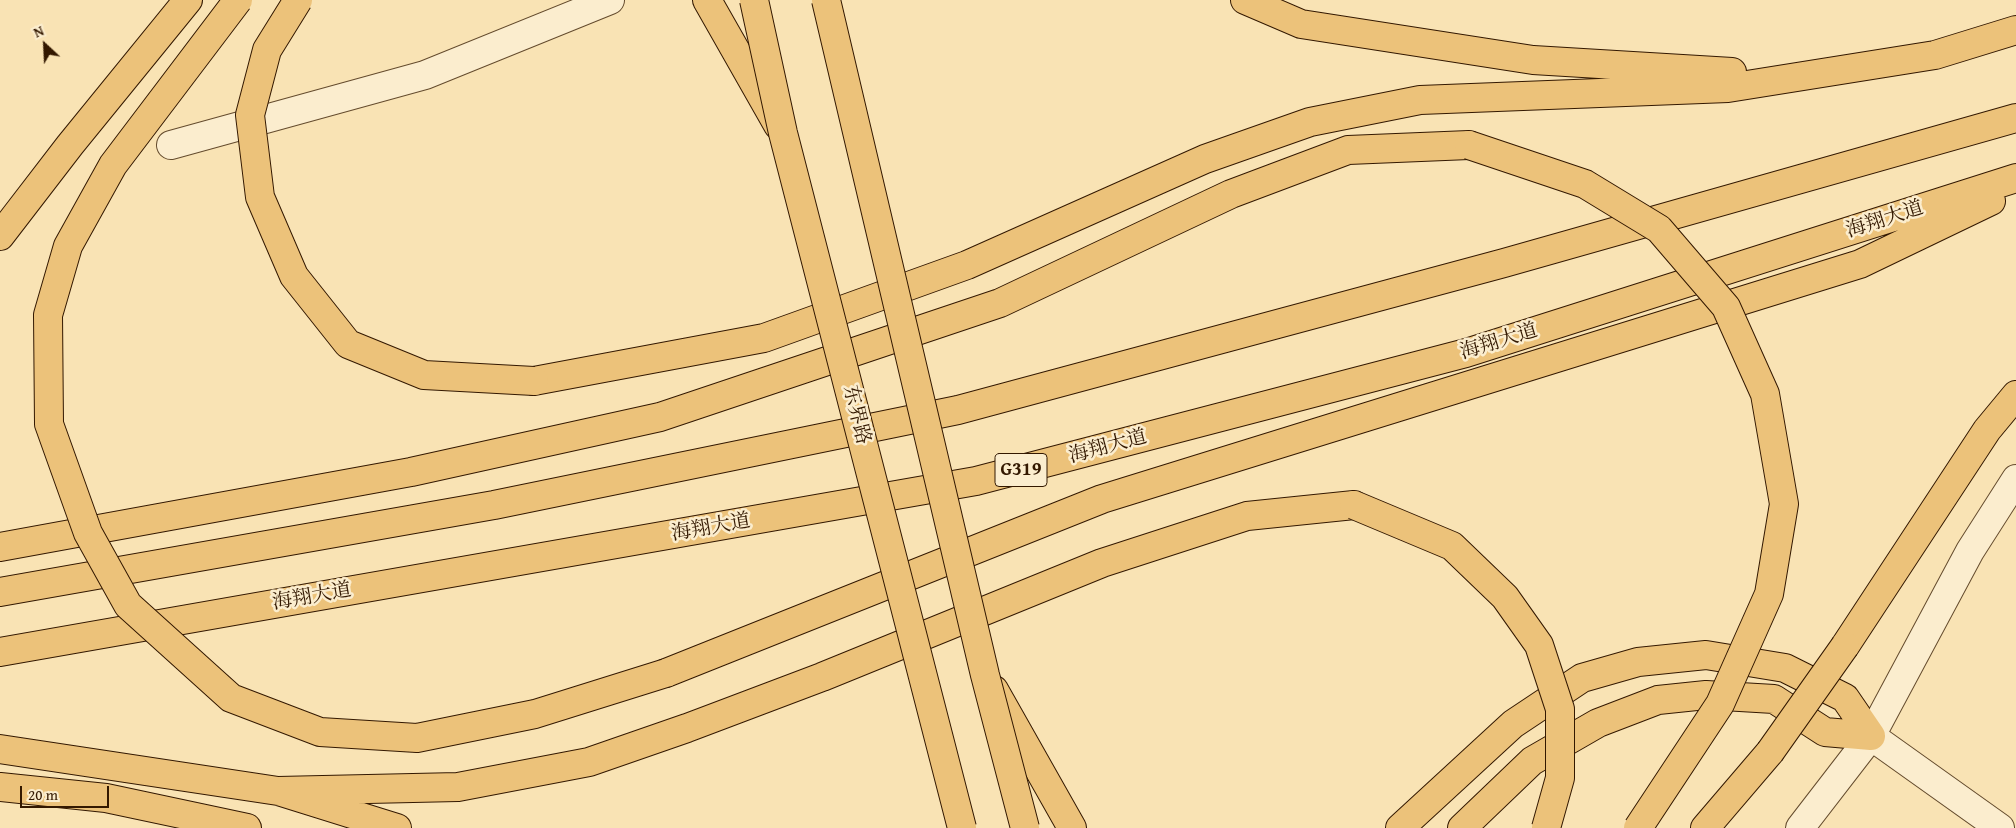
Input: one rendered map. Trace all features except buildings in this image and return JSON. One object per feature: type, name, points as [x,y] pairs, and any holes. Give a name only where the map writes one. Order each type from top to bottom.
[{"type":"main road","points":[[0,236],[70,145],[188,0]]},
{"type":"main road","points":[[238,0],[113,165],[68,246],[48,315],[49,424],[88,533],[128,605],[230,698],[320,732],[417,738],[535,714],[666,673],[1102,498],[1860,264],[2016,188]]},
{"type":"main road","points":[[298,0],[267,50],[250,115],[260,197],[294,276],[348,344],[424,375],[534,381],[764,338],[967,265],[1205,159],[1310,122],[1420,100],[1728,88],[1935,55],[2016,30]]},
{"type":"main road","points":[[707,0],[783,133]]},
{"type":"main road","name":"东界路","points":[[754,0],[783,133],[962,828]]},
{"type":"main road","points":[[826,0],[985,675],[1025,828]]},
{"type":"main road","points":[[1245,0],[1301,24],[1533,60],[1730,72],[1935,55]]},
{"type":"main road","points":[[0,592],[494,505],[958,410],[1504,263],[2016,118]]},
{"type":"main road","points":[[0,547],[411,472],[660,417],[1000,303],[1231,194],[1348,150],[1469,145],[1585,184],[1660,229],[1726,306],[1765,394],[1784,504],[1769,594],[1720,704],[1638,828]]},
{"type":"main road","name":"海翔大道","points":[[0,652],[976,481],[1466,353],[2016,178]]},
{"type":"main road","points":[[1705,828],[1770,752],[1845,646],[1987,430],[2016,395]]},
{"type":"main road","points":[[278,791],[458,787],[589,762],[687,728],[822,677],[1102,563],[1247,516],[1354,505],[1452,546],[1505,597],[1539,645],[1560,710],[1560,778],[1546,828]]},
{"type":"main road","points":[[1400,828],[1513,724],[1582,678],[1638,662],[1706,655],[1785,668],[1845,698],[1872,736]]},
{"type":"main road","points":[[985,675],[1072,828]]},
{"type":"main road","points":[[1462,828],[1532,760],[1598,723],[1658,700],[1706,696],[1774,699],[1825,732],[1872,736]]},
{"type":"main road","points":[[0,749],[278,791],[397,828]]},
{"type":"main road","points":[[0,787],[106,798],[248,828]]},
{"type":"street","points":[[171,145],[425,75],[610,0]]},
{"type":"street","points":[[1800,828],[1872,736],[1970,551],[2016,479]]},
{"type":"street","points":[[1872,736],[2000,828]]}]
